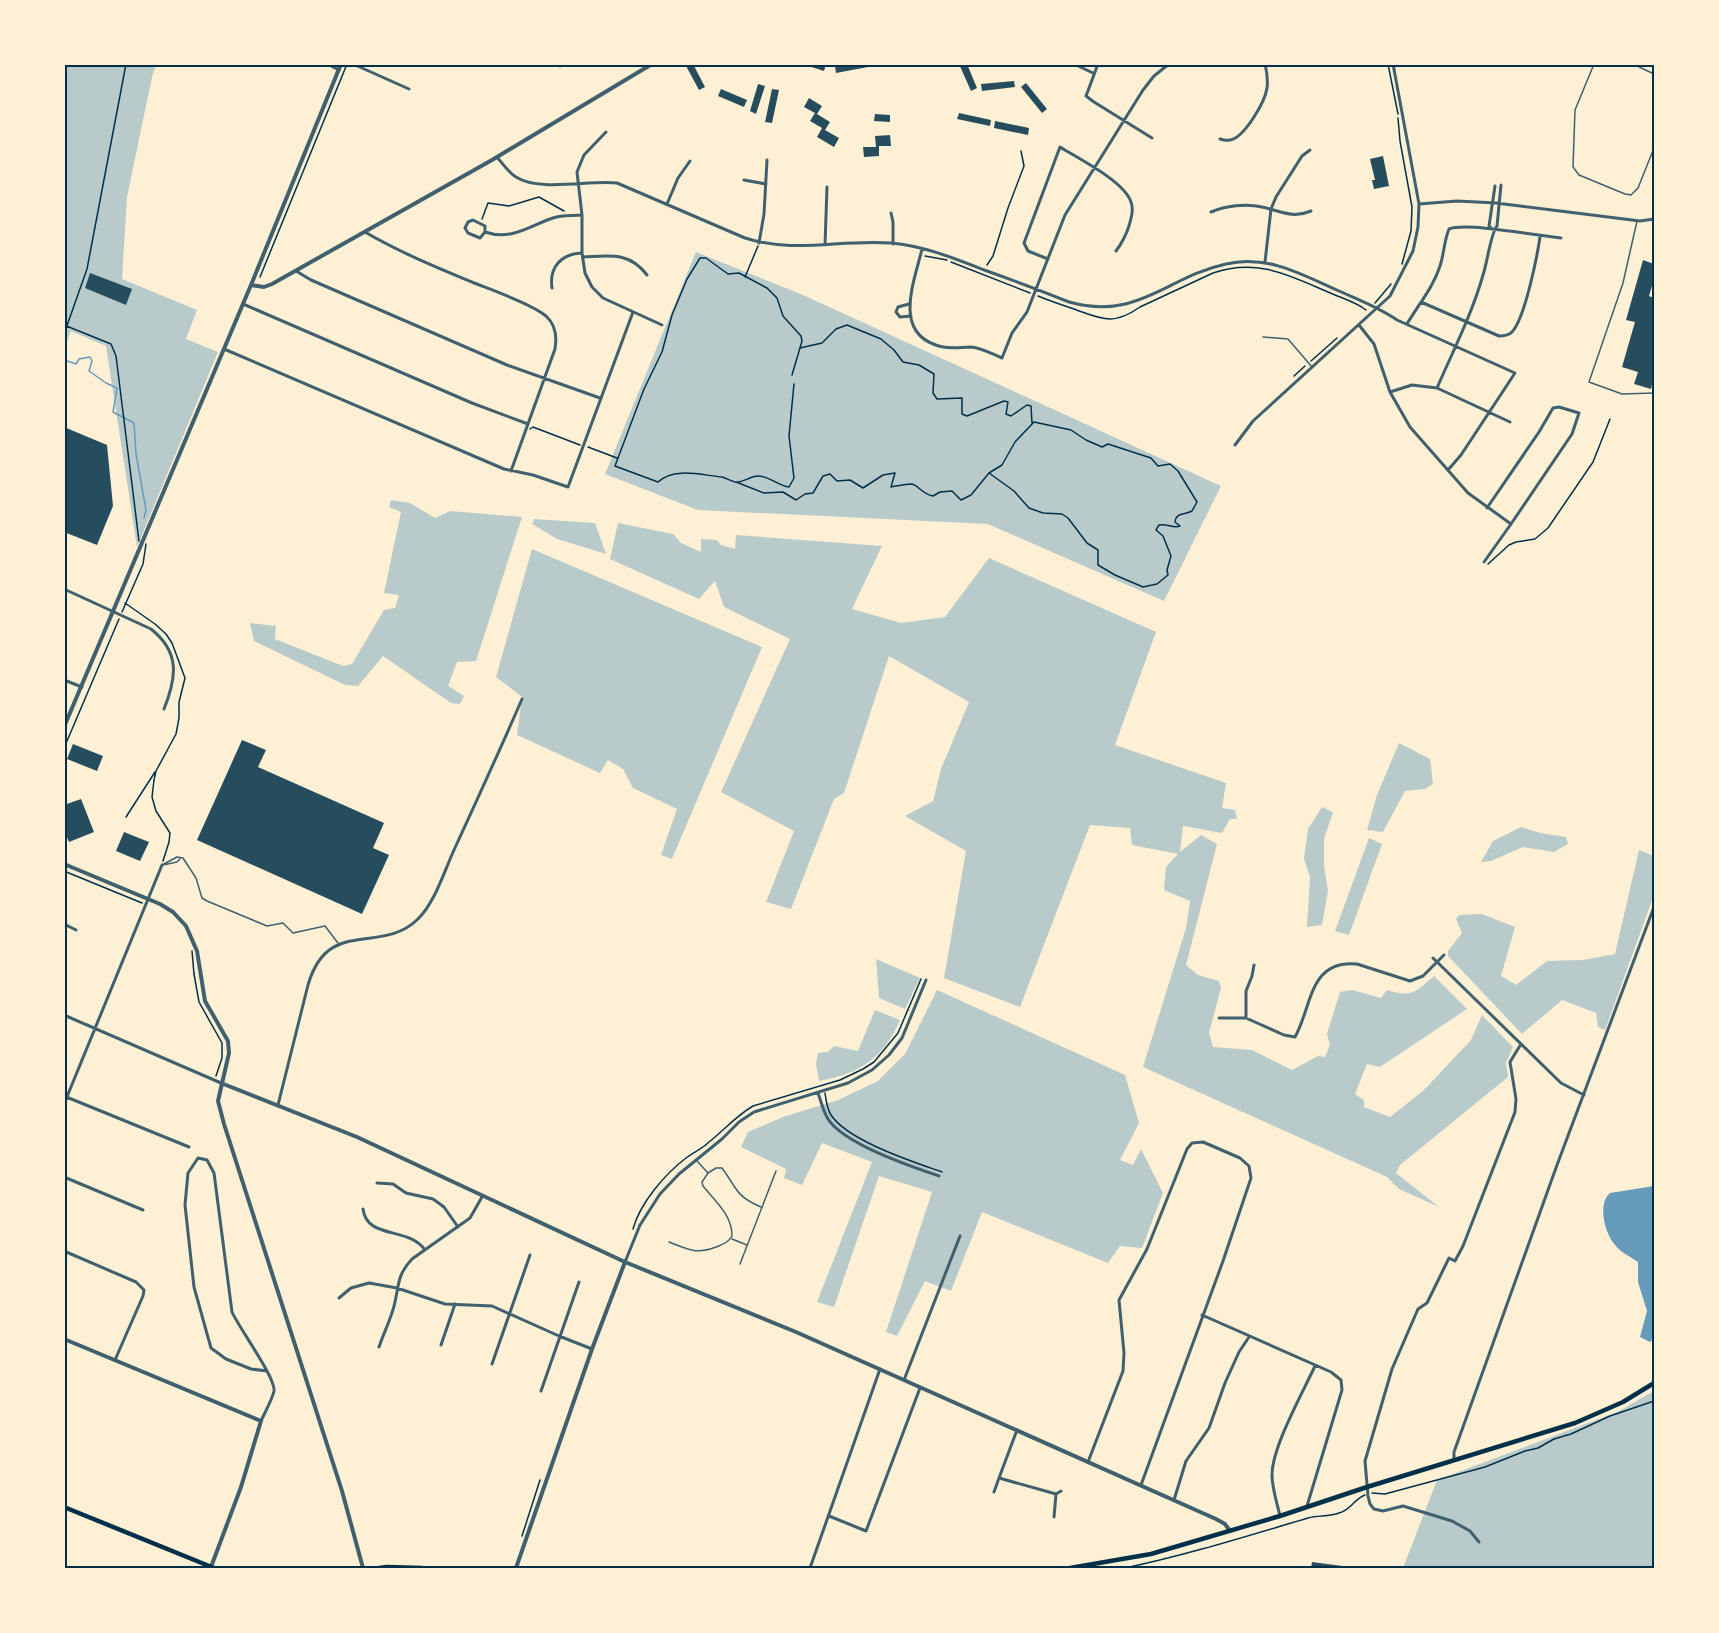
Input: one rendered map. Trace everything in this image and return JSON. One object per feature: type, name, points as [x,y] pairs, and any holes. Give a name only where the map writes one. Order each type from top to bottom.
[{"type":"main road","points":[[1070,1569],[1151,1554],[1280,1516],[1595,1415],[1623,1402],[1654,1383]]},
{"type":"main road","points":[[64,1507],[212,1568]]},
{"type":"main road","points":[[379,1569],[387,1567],[422,1569]]},
{"type":"street","points":[[327,64],[339,70]]},
{"type":"street","points":[[64,727],[115,612],[141,544],[224,348],[253,285],[341,64]]},
{"type":"street","points":[[353,64],[409,89]]},
{"type":"street","points":[[253,285],[268,286],[496,157],[652,64]]},
{"type":"street","points":[[1074,64],[1094,73]]},
{"type":"street","points":[[1098,64],[1086,96],[1152,138]]},
{"type":"street","points":[[922,249],[909,304],[910,316],[921,335],[934,344],[947,348],[977,348],[1002,358],[1012,333],[1026,316],[1065,214],[1154,76],[1169,64]]},
{"type":"street","points":[[1220,140],[1230,140],[1238,136],[1247,127],[1263,100],[1268,81],[1265,64]]},
{"type":"street","points":[[1235,445],[1253,421],[1379,308],[1398,283],[1413,251],[1418,227],[1419,204],[1393,64]]},
{"type":"street","points":[[606,132],[581,159],[577,172],[582,215],[582,255],[586,278],[603,298],[662,325]]},
{"type":"street","points":[[1048,259],[1028,251],[1024,243],[1060,147],[1122,188],[1132,204],[1127,232],[1116,251]]},
{"type":"street","points":[[1265,262],[1271,209],[1302,156],[1310,150]]},
{"type":"street","points":[[496,157],[513,175],[526,182],[537,184],[617,183],[759,243],[793,247],[870,242],[922,249],[953,256],[1078,304],[1111,307],[1142,299],[1205,270],[1225,264],[1244,261],[1265,262],[1298,273],[1379,308],[1407,324],[1515,373],[1448,471]]},
{"type":"street","points":[[759,243],[764,214],[767,160]]},
{"type":"street","points":[[667,204],[678,178],[690,162]]},
{"type":"street","points":[[744,180],[766,184]]},
{"type":"street","points":[[1437,388],[1481,283],[1489,257],[1493,230],[1497,226],[1501,185]]},
{"type":"street","points":[[1493,230],[1489,226],[1495,186]]},
{"type":"street","points":[[825,245],[827,187]]},
{"type":"street","points":[[1419,204],[1457,201],[1493,203],[1637,221],[1654,219]]},
{"type":"street","points":[[1211,213],[1221,207],[1250,206],[1298,216],[1311,211]]},
{"type":"street","points":[[891,213],[892,244]]},
{"type":"street","points":[[485,232],[494,235],[510,235],[556,217],[582,215]]},
{"type":"street","points":[[469,220],[486,227],[485,232],[483,237],[478,238],[465,230],[469,220]]},
{"type":"street","points":[[1407,324],[1440,267],[1449,229],[1455,227],[1493,230],[1561,238]]},
{"type":"street","points":[[364,231],[451,273],[518,301],[546,316],[554,328],[557,339],[555,350],[511,471]]},
{"type":"street","points":[[1421,302],[1499,336],[1504,336],[1513,331],[1525,300],[1533,274],[1540,236]]},
{"type":"street","points":[[552,288],[552,276],[558,262],[567,255],[628,258],[639,265],[647,275]]},
{"type":"street","points":[[295,270],[311,280],[507,365],[600,399]]},
{"type":"street","points":[[243,304],[527,426]]},
{"type":"street","points":[[909,304],[901,305],[896,312],[900,316],[910,316]]},
{"type":"street","points":[[224,348],[511,471],[533,475],[568,487],[633,312]]},
{"type":"street","points":[[1359,326],[1374,344],[1390,392],[1410,427],[1468,493],[1511,524]]},
{"type":"street","points":[[1390,392],[1412,385],[1437,388],[1510,422]]},
{"type":"street","points":[[1486,563],[1572,434],[1579,413],[1559,407],[1553,408],[1487,508]]},
{"type":"street","points":[[64,589],[151,629],[162,637],[174,667],[173,684],[164,709]]},
{"type":"street","points":[[64,680],[82,687]]},
{"type":"street","points":[[278,1105],[313,970],[321,958],[338,943],[399,933],[414,923],[424,911],[438,887],[522,699]]},
{"type":"street","points":[[64,864],[148,898],[173,912],[190,933],[197,951],[205,1000],[228,1041],[229,1053],[218,1101],[224,1124],[339,1480],[363,1569]]},
{"type":"street","points":[[64,1104],[162,865]]},
{"type":"street","points":[[1454,1460],[1454,1452],[1557,1165],[1654,907]]},
{"type":"street","points":[[66,925],[76,930]]},
{"type":"street","points":[[1219,1018],[1246,1018],[1284,1035],[1294,1037],[1300,1027],[1312,989],[1334,967],[1349,963],[1357,964],[1410,981],[1423,976],[1444,955]]},
{"type":"street","points":[[1432,958],[1560,1083],[1584,1095]]},
{"type":"street","points":[[1246,1018],[1246,991],[1254,965]]},
{"type":"street","points":[[516,1569],[592,1348],[640,1225],[652,1204],[667,1185],[739,1122],[754,1112],[848,1083],[872,1070],[889,1055],[902,1038],[927,980]]},
{"type":"street","points":[[64,1015],[221,1083],[357,1137],[625,1262],[752,1313],[1141,1485],[1226,1524],[1230,1531]]},
{"type":"street","points":[[1479,1542],[1470,1531],[1452,1521],[1402,1506],[1383,1511],[1376,1510],[1370,1504],[1365,1461],[1394,1363],[1419,1309],[1427,1303],[1449,1258],[1455,1261],[1463,1246],[1515,1112],[1516,1099],[1510,1062],[1521,1044]]},
{"type":"street","points":[[817,1092],[827,1117],[840,1131],[885,1156],[939,1176]]},
{"type":"street","points":[[66,1097],[189,1147]]},
{"type":"street","points":[[1088,1462],[1124,1371],[1119,1300],[1147,1249],[1187,1149],[1192,1143],[1203,1142],[1247,1163],[1251,1169],[1250,1181],[1141,1485]]},
{"type":"street","points":[[212,1568],[261,1421],[274,1390],[272,1380],[267,1371],[237,1323],[232,1312],[214,1173],[207,1160],[198,1158],[188,1173],[185,1205],[194,1287],[211,1348],[226,1359],[251,1369],[267,1371]]},
{"type":"street","points":[[64,1177],[143,1210]]},
{"type":"street","points":[[377,1183],[393,1184],[406,1193],[426,1197],[440,1203],[458,1227]]},
{"type":"street","points":[[379,1347],[395,1302],[400,1275],[425,1250],[475,1212],[482,1197]]},
{"type":"street","points":[[363,1209],[366,1220],[373,1227],[408,1236],[421,1244],[425,1250]]},
{"type":"street","points":[[904,1380],[960,1236]]},
{"type":"street","points":[[64,1251],[136,1281],[144,1290],[115,1360]]},
{"type":"street","points":[[492,1364],[530,1255]]},
{"type":"street","points":[[541,1391],[579,1282]]},
{"type":"street","points":[[339,1298],[351,1288],[362,1284],[376,1284],[397,1288],[437,1302],[492,1306],[592,1348]]},
{"type":"street","points":[[441,1345],[455,1304]]},
{"type":"street","points":[[1202,1315],[1334,1373],[1341,1380],[1342,1390],[1307,1507]]},
{"type":"street","points":[[1174,1500],[1186,1461],[1209,1428],[1225,1383],[1249,1337]]},
{"type":"street","points":[[64,1339],[261,1421]]},
{"type":"street","points":[[1280,1516],[1272,1482],[1272,1469],[1284,1431],[1315,1366]]},
{"type":"street","points":[[810,1569],[880,1369]]},
{"type":"street","points":[[829,1516],[866,1531],[920,1387]]},
{"type":"street","points":[[994,1492],[1017,1431]]},
{"type":"street","points":[[999,1478],[1056,1494],[1061,1491]]},
{"type":"street","points":[[1054,1517],[1056,1494]]},
{"type":"street","points":[[1107,1562],[1107,1569]]},
{"type":"lane","points":[[1594,64],[1575,112],[1573,167],[1579,175],[1631,195],[1638,188],[1654,148]]},
{"type":"lane","points":[[1633,64],[1654,74]]},
{"type":"lane","points":[[1637,221],[1623,283],[1589,382],[1622,394],[1654,393]]},
{"type":"lane","points":[[1263,337],[1288,339],[1312,367]]},
{"type":"lane","points":[[162,865],[177,862],[181,858],[196,878],[202,898],[267,926],[283,923],[293,933],[325,926],[338,943]]},
{"type":"lane","points":[[696,1160],[708,1173]]},
{"type":"lane","points":[[669,1242],[699,1252],[725,1243],[731,1238],[732,1225],[728,1217],[702,1182],[708,1173],[716,1168],[722,1168],[735,1190],[750,1202],[762,1207]]},
{"type":"lane","points":[[740,1264],[776,1172]]},
{"type":"lane","points":[[731,1238],[747,1245]]},
{"type":"path","points":[[64,334],[87,269],[126,64]]},
{"type":"path","points":[[253,285],[347,64]]},
{"type":"path","points":[[1388,64],[1412,207],[1408,243],[1400,267]]},
{"type":"path","points":[[987,265],[993,256],[1024,166],[1022,151]]},
{"type":"path","points":[[480,223],[488,203],[509,206],[539,197],[567,212]]},
{"type":"path","points":[[745,277],[759,243]]},
{"type":"path","points":[[924,256],[947,261],[1030,293]]},
{"type":"path","points":[[792,375],[802,340],[783,316],[777,298],[764,286],[739,273],[728,274],[704,257],[700,258],[695,264],[672,315],[662,352],[644,389],[615,466],[658,482],[665,475],[692,473],[722,477],[764,493],[783,492],[796,500],[805,494],[813,493],[823,476],[830,474],[837,482],[850,480],[863,488],[883,475],[895,473],[891,487],[912,484],[918,486],[924,494],[933,496],[940,492],[952,491],[961,500],[971,495],[989,473],[1002,465],[1010,448],[1032,423],[1038,422],[1055,428],[1071,430],[1102,447],[1108,444],[1122,447],[1138,455],[1151,458],[1158,466],[1170,464],[1178,471],[1197,502],[1192,511],[1175,518],[1175,522],[1180,526],[1176,528],[1164,524],[1159,525],[1156,530],[1163,536],[1171,556],[1168,575],[1157,584],[1143,586],[1098,565],[1098,550],[1087,543],[1068,518],[1062,514],[1037,512],[1029,508],[1014,491],[989,473]]},
{"type":"path","points":[[1254,267],[1279,271],[1366,310]]},
{"type":"path","points":[[1374,303],[1394,280]]},
{"type":"path","points":[[799,348],[822,343],[837,329],[848,325],[881,339],[903,362],[919,365],[934,374],[933,393],[938,399],[962,398],[962,414],[967,416],[1004,401],[1008,402],[1006,414],[1011,416],[1027,405],[1031,406],[1032,423]]},
{"type":"path","points":[[66,326],[111,344],[116,356],[138,523],[137,537],[141,544]]},
{"type":"path","points":[[736,482],[758,476],[774,480],[781,486],[789,486],[794,478],[789,436],[794,384]]},
{"type":"path","points":[[1486,563],[1501,549],[1516,542],[1535,539],[1548,528],[1593,462],[1610,419]]},
{"type":"path","points":[[527,426],[532,430],[533,427],[582,445]]},
{"type":"path","points":[[586,447],[618,458]]},
{"type":"path","points":[[64,748],[143,564],[147,543]]},
{"type":"path","points":[[125,603],[166,634],[172,643],[185,678],[179,702],[176,734],[156,771],[126,817]]},
{"type":"path","points":[[156,771],[152,797],[156,811],[170,833],[162,865]]},
{"type":"path","points":[[64,871],[142,903]]},
{"type":"path","points":[[192,948],[197,995],[219,1035],[223,1051],[214,1079]]},
{"type":"path","points":[[633,1231],[638,1216],[665,1179],[686,1158],[704,1147],[736,1117],[753,1106],[851,1076],[874,1062],[897,1033],[921,979]]},
{"type":"path","points":[[819,1085],[824,1090],[830,1114],[848,1130],[885,1150],[942,1172]]},
{"type":"path","points":[[1125,1569],[1310,1517],[1340,1513],[1350,1509],[1359,1498],[1374,1492],[1385,1494],[1485,1467],[1538,1448],[1554,1438],[1571,1434],[1610,1416],[1654,1401]]},
{"type":"path","points":[[522,1536],[540,1480]]},
{"type":"shaded area","points":[[64,65],[156,65],[127,197],[122,279],[197,310],[186,339],[218,352],[137,547],[106,346],[71,331],[65,346]]},
{"type":"shaded area","points":[[696,252],[803,295],[1221,486],[1164,601],[988,524],[698,510],[605,474]]},
{"type":"shaded area","points":[[391,500],[410,503],[435,518],[450,511],[522,517],[476,661],[457,662],[448,686],[464,696],[460,704],[451,703],[383,656],[358,686],[345,685],[254,641],[250,623],[276,626],[275,639],[343,666],[352,664],[384,610],[395,608],[399,595],[384,593],[401,512],[389,507]]},
{"type":"shaded area","points":[[534,519],[595,523],[606,554],[557,539],[532,524]]},
{"type":"shaded area","points":[[618,523],[673,534],[681,543],[701,552],[701,539],[717,540],[721,545],[735,549],[736,535],[882,546],[852,609],[901,623],[945,617],[989,558],[1156,632],[1115,745],[1226,783],[1222,808],[1235,810],[1237,819],[1230,819],[1222,833],[1183,826],[1180,852],[1201,835],[1217,844],[1186,965],[1198,975],[1219,981],[1221,988],[1209,1033],[1213,1047],[1252,1050],[1292,1070],[1318,1056],[1325,1057],[1330,1045],[1327,1034],[1340,992],[1352,990],[1381,998],[1387,990],[1413,992],[1434,976],[1467,1009],[1380,1067],[1367,1064],[1355,1094],[1364,1100],[1364,1107],[1390,1117],[1424,1090],[1471,1040],[1482,1015],[1513,1047],[1506,1063],[1508,1077],[1400,1165],[1396,1173],[1439,1207],[1399,1189],[1387,1177],[1143,1067],[1186,928],[1190,901],[1164,890],[1166,867],[1178,854],[1132,845],[1130,828],[1090,825],[1020,1007],[944,978],[966,851],[905,816],[933,801],[941,769],[969,702],[889,656],[844,793],[834,799],[791,909],[766,902],[794,831],[721,792],[790,639],[724,607],[715,581],[699,599],[610,559]]},
{"type":"shaded area","points":[[532,549],[762,647],[672,859],[661,855],[677,809],[633,788],[623,769],[608,760],[600,773],[517,735],[522,697],[496,677]]},
{"type":"shaded area","points":[[1399,743],[1430,759],[1433,784],[1425,789],[1405,791],[1383,832],[1367,830],[1377,795]]},
{"type":"shaded area","points":[[1322,807],[1333,812],[1324,839],[1324,866],[1328,891],[1322,925],[1307,927],[1310,877],[1304,859],[1308,829]]},
{"type":"shaded area","points":[[1521,827],[1566,837],[1568,844],[1554,852],[1523,847],[1491,861],[1481,862],[1493,841]]},
{"type":"shaded area","points":[[1369,838],[1382,844],[1349,935],[1335,931]]},
{"type":"shaded area","points":[[1639,850],[1654,856],[1654,895],[1605,1030],[1598,1027],[1596,1013],[1562,1000],[1522,1034],[1448,956],[1448,951],[1462,933],[1456,919],[1459,915],[1482,914],[1515,927],[1501,976],[1516,985],[1547,961],[1583,960],[1615,954]]},
{"type":"shaded area","points":[[876,959],[920,978],[905,1009],[879,998]]},
{"type":"shaded area","points":[[937,990],[1125,1075],[1139,1123],[1120,1160],[1133,1165],[1141,1149],[1163,1193],[1142,1248],[1120,1246],[1108,1263],[982,1212],[951,1291],[925,1281],[897,1336],[886,1332],[932,1192],[879,1176],[834,1307],[817,1302],[872,1162],[822,1143],[802,1185],[784,1178],[786,1169],[741,1147],[748,1132],[783,1117],[838,1100],[878,1081],[905,1054]]},
{"type":"shaded area","points":[[875,1010],[900,1020],[886,1045],[858,1069],[819,1081],[816,1064],[818,1053],[828,1052],[834,1046],[858,1051]]},
{"type":"shaded area","points":[[1654,1391],[1654,1568],[1403,1568],[1437,1480],[1617,1412]]},
{"type":"water","points":[[1654,1186],[1654,1338],[1650,1342],[1640,1337],[1647,1311],[1638,1282],[1638,1262],[1620,1250],[1611,1240],[1603,1211],[1606,1198],[1610,1193]]},
{"type":"building","points":[[685,64],[693,64],[705,87],[699,90]]},
{"type":"building","points":[[802,64],[826,64],[824,71]]},
{"type":"building","points":[[868,64],[868,67],[836,73],[835,66]]},
{"type":"building","points":[[959,64],[967,64],[977,88],[971,91]]},
{"type":"building","points":[[1014,81],[1015,87],[982,91],[981,84]]},
{"type":"building","points":[[1026,83],[1047,109],[1042,113],[1021,87]]},
{"type":"building","points":[[758,84],[765,86],[756,114],[750,111]]},
{"type":"building","points":[[721,89],[747,100],[744,107],[718,96]]},
{"type":"building","points":[[772,89],[779,90],[772,123],[765,122]]},
{"type":"building","points":[[809,98],[822,106],[817,114],[830,122],[825,130],[839,138],[834,147],[817,137],[822,128],[810,121],[815,113],[804,107]]},
{"type":"building","points":[[959,113],[991,120],[990,126],[957,119]]},
{"type":"building","points":[[875,114],[890,115],[890,122],[874,121]]},
{"type":"building","points":[[995,121],[1029,128],[1028,135],[994,128]]},
{"type":"building","points":[[890,135],[891,146],[879,146],[879,156],[864,157],[863,147],[876,147],[875,136]]},
{"type":"building","points":[[1383,156],[1389,186],[1374,189],[1372,180],[1375,180],[1370,159]]},
{"type":"building","points":[[1643,260],[1654,264],[1654,279],[1649,296],[1654,298],[1654,376],[1651,389],[1634,384],[1638,372],[1622,367],[1635,322],[1626,320]]},
{"type":"building","points":[[90,273],[132,289],[126,305],[85,288]]},
{"type":"building","points":[[64,427],[107,445],[113,506],[97,545],[64,532]]},
{"type":"building","points":[[242,740],[266,750],[258,767],[384,823],[373,848],[389,855],[362,914],[197,840]]},
{"type":"building","points":[[73,744],[103,756],[97,771],[67,759]]},
{"type":"building","points":[[81,799],[94,832],[69,842],[64,830],[64,805]]},
{"type":"building","points":[[124,832],[149,842],[140,861],[116,851]]},
{"type":"building","points":[[1312,1562],[1350,1567],[1350,1568],[1311,1568]]},
{"type":"waterway","points":[[64,360],[76,364],[79,359],[90,357],[92,361],[89,371],[117,388],[113,412],[134,423],[136,454],[146,510],[144,518]]}]
